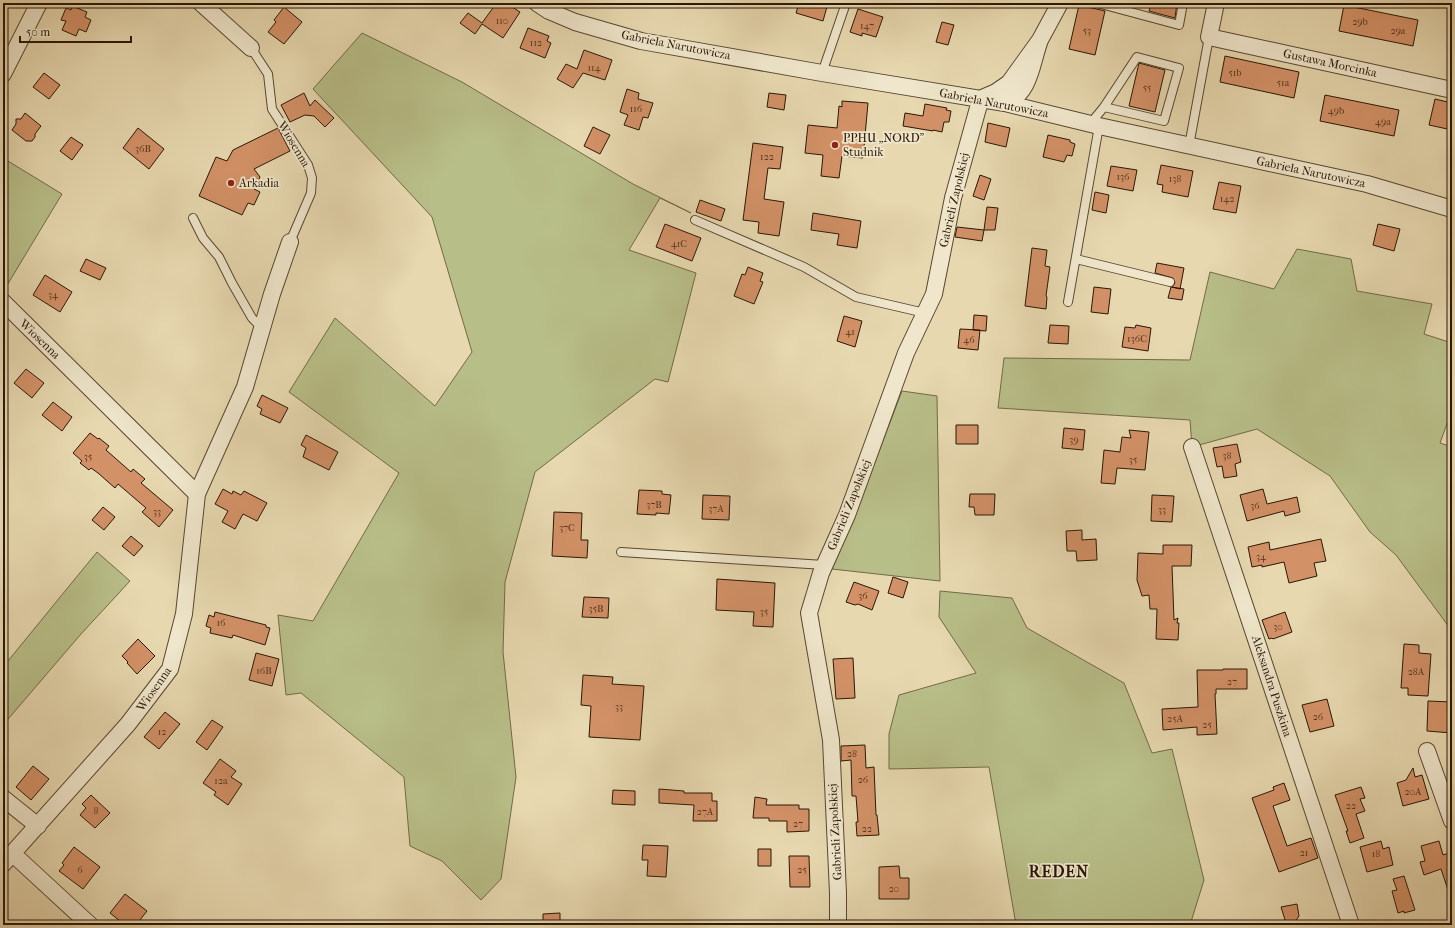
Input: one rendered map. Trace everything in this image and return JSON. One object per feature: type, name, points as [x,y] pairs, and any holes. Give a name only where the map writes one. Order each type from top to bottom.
[{"type":"street","points":[[3,74],[39,3]]},
{"type":"street","name":"Wiosenna","points":[[201,3],[251,48]]},
{"type":"street","name":"Gabriela Narutowicza","points":[[537,3],[549,11],[575,22],[641,41],[822,73],[982,98],[1189,146],[1367,184],[1452,208]]},
{"type":"street","points":[[982,98],[996,92],[1008,83],[1040,40],[1060,3]]},
{"type":"street","points":[[1209,37],[1216,3]]},
{"type":"street","name":"Gustawa Morcinka","points":[[1209,37],[1452,90]]},
{"type":"street","points":[[1005,103],[1017,96],[1027,82],[1040,40]]},
{"type":"street","points":[[1027,82],[1030,99],[1036,111]]},
{"type":"street","points":[[1005,103],[1005,94],[1008,83]]},
{"type":"street","name":"Gabrieli Zapolskiej","points":[[838,925],[838,893],[830,740],[809,614],[824,565],[847,515],[906,353],[934,294],[953,198],[962,162],[982,98]]},
{"type":"street","name":"Wiosenna","points":[[90,925],[8,859],[128,724],[170,669],[184,614],[197,494],[245,386],[263,329],[272,294],[290,242]]},
{"type":"street","name":"Wiosenna","points":[[3,302],[197,494]]},
{"type":"street","name":"Aleksandra Puszkina","points":[[1192,447],[1351,925]]},
{"type":"street","points":[[1427,750],[1452,821]]},
{"type":"street","points":[[3,798],[38,826]]},
{"type":"lane","points":[[822,73],[846,3]]},
{"type":"lane","points":[[1097,3],[1123,6],[1179,25],[1183,3]]},
{"type":"lane","points":[[1189,146],[1209,37]]},
{"type":"lane","name":"Wiosenna","points":[[251,48],[268,74],[272,109],[308,165],[312,178],[311,193],[290,242]]},
{"type":"lane","points":[[1068,302],[1076,259],[1095,125],[1104,107],[1138,57],[1179,68],[1164,121],[1104,107]]},
{"type":"lane","points":[[193,218],[203,238],[219,257],[252,318],[263,329]]},
{"type":"lane","points":[[695,220],[804,267],[856,297],[925,313]]},
{"type":"lane","points":[[1076,259],[1170,282]]},
{"type":"lane","points":[[620,552],[824,565]]},
{"type":"green space","points":[[362,33],[462,82],[633,184],[691,213],[660,198],[629,250],[696,273],[668,382],[655,379],[535,472],[505,582],[503,652],[516,777],[501,879],[481,900],[442,861],[410,846],[404,777],[301,693],[286,695],[278,615],[313,621],[399,473],[289,392],[335,318],[435,406],[472,352],[432,217],[313,89]]},
{"type":"green space","points":[[3,158],[62,194],[3,292]]},
{"type":"green space","points":[[1297,249],[1351,259],[1357,291],[1432,304],[1424,334],[1452,343],[1452,410],[1440,443],[1452,447],[1452,631],[1396,555],[1370,532],[1330,476],[1257,429],[1192,447],[1190,420],[998,408],[1004,358],[1190,360],[1210,272],[1274,289]]},
{"type":"green space","points":[[902,391],[937,396],[940,581],[832,569]]},
{"type":"green space","points":[[97,552],[130,581],[81,634],[3,725],[3,667]]},
{"type":"green space","points":[[940,591],[1012,598],[1027,628],[1124,683],[1152,753],[1172,749],[1204,880],[1190,925],[1016,925],[989,767],[889,769],[889,734],[899,695],[976,673],[939,617]]},
{"type":"building","points":[[503,3],[506,3],[520,12],[503,38],[482,24],[475,34],[460,23],[468,13],[482,23],[495,5],[499,8]]},
{"type":"building","points":[[799,3],[828,3],[823,21],[796,13]]},
{"type":"building","points":[[1151,3],[1177,3],[1175,18],[1149,11]]},
{"type":"building","points":[[1079,5],[1105,11],[1095,55],[1069,49]]},
{"type":"building","points":[[1344,5],[1418,20],[1413,46],[1339,31]]},
{"type":"building","points":[[72,6],[87,12],[85,17],[91,20],[86,32],[79,29],[76,36],[62,30],[66,21],[61,20],[66,8],[71,10]]},
{"type":"building","points":[[284,7],[302,22],[284,44],[268,32],[276,22],[274,20]]},
{"type":"building","points":[[858,9],[883,17],[876,37],[862,33],[862,36],[850,32]]},
{"type":"building","points":[[942,22],[954,25],[948,45],[936,42]]},
{"type":"building","points":[[528,28],[549,36],[547,41],[551,43],[545,58],[520,48]]},
{"type":"building","points":[[584,50],[612,60],[605,80],[583,73],[573,88],[557,79],[566,64],[577,69]]},
{"type":"building","points":[[1225,56],[1299,72],[1294,98],[1220,82]]},
{"type":"building","points":[[1139,63],[1165,70],[1155,112],[1129,106]]},
{"type":"building","points":[[44,73],[60,85],[49,99],[33,87]]},
{"type":"building","points":[[627,89],[639,93],[638,99],[653,103],[648,118],[643,117],[639,130],[624,125],[628,115],[620,112]]},
{"type":"building","points":[[304,93],[310,106],[315,100],[334,118],[325,127],[314,116],[305,115],[290,122],[281,105]]},
{"type":"building","points":[[769,93],[786,95],[784,110],[767,107]]},
{"type":"building","points":[[1325,95],[1399,110],[1394,136],[1320,121]]},
{"type":"building","points":[[1435,99],[1452,103],[1452,130],[1429,125]]},
{"type":"building","name":"PPHU „NORD” Studnik","points":[[842,101],[868,103],[863,158],[842,156],[839,178],[821,176],[823,155],[805,153],[808,125],[837,128],[839,106],[842,107]]},
{"type":"building","points":[[925,104],[947,108],[946,110],[951,111],[949,122],[944,122],[942,132],[903,126],[905,113],[923,116]]},
{"type":"building","points":[[25,113],[41,126],[32,141],[26,141],[12,130],[16,124],[16,119],[21,119]]},
{"type":"building","points":[[988,123],[1010,128],[1006,147],[985,142]]},
{"type":"building","points":[[593,127],[610,135],[600,154],[584,146]]},
{"type":"building","points":[[138,128],[164,149],[149,169],[123,148]]},
{"type":"building","name":"Arkadia","points":[[278,128],[290,151],[254,169],[260,177],[254,189],[260,192],[254,205],[248,203],[242,215],[199,196],[216,157],[227,161],[233,150]]},
{"type":"building","points":[[1048,135],[1070,140],[1070,142],[1075,144],[1072,156],[1067,155],[1064,162],[1043,157]]},
{"type":"building","points":[[71,137],[83,145],[72,160],[60,151]]},
{"type":"building","points":[[753,143],[783,147],[780,169],[768,168],[764,199],[784,202],[779,236],[758,233],[759,222],[743,220]]},
{"type":"building","points":[[1161,165],[1193,171],[1188,197],[1162,192],[1163,185],[1157,184]]},
{"type":"building","points":[[1111,166],[1137,170],[1133,191],[1107,186]]},
{"type":"building","points":[[980,175],[991,179],[984,200],[973,196]]},
{"type":"building","points":[[1219,182],[1241,186],[1236,213],[1213,209]]},
{"type":"building","points":[[1095,192],[1109,195],[1106,213],[1092,210]]},
{"type":"building","points":[[700,200],[725,209],[721,221],[696,212]]},
{"type":"building","points":[[987,207],[998,208],[995,230],[984,230]]},
{"type":"building","points":[[813,213],[861,221],[857,248],[837,245],[839,234],[811,230]]},
{"type":"building","points":[[665,224],[701,238],[692,261],[656,247]]},
{"type":"building","points":[[1378,224],[1400,229],[1394,251],[1373,245]]},
{"type":"building","points":[[957,227],[984,230],[982,241],[955,237]]},
{"type":"building","points":[[1032,248],[1047,250],[1045,266],[1050,267],[1046,296],[1046,309],[1025,306]]},
{"type":"building","points":[[86,259],[106,268],[100,280],[80,271]]},
{"type":"building","points":[[1157,263],[1184,268],[1180,289],[1172,287],[1175,283],[1173,278],[1155,273]]},
{"type":"building","points":[[748,267],[763,273],[760,281],[763,282],[754,304],[734,296],[742,274],[745,275]]},
{"type":"building","points":[[45,275],[72,292],[60,312],[33,295]]},
{"type":"building","points":[[1094,287],[1111,289],[1108,314],[1091,312]]},
{"type":"building","points":[[1171,287],[1184,289],[1182,300],[1168,298]]},
{"type":"building","points":[[974,315],[987,316],[986,331],[973,330]]},
{"type":"building","points":[[844,316],[862,321],[855,347],[837,341]]},
{"type":"building","points":[[1050,325],[1069,326],[1068,344],[1048,343]]},
{"type":"building","points":[[1136,325],[1151,328],[1148,351],[1122,347],[1125,327],[1135,328]]},
{"type":"building","points":[[960,329],[980,330],[978,350],[958,348]]},
{"type":"building","points":[[26,369],[44,383],[32,398],[14,383]]},
{"type":"building","points":[[262,395],[288,408],[280,423],[260,414],[262,409],[257,406]]},
{"type":"building","points":[[53,402],[72,417],[62,431],[42,415]]},
{"type":"building","points":[[956,425],[978,425],[978,444],[956,444]]},
{"type":"building","points":[[1064,428],[1085,430],[1083,450],[1062,448]]},
{"type":"building","points":[[1129,430],[1149,432],[1145,470],[1117,468],[1115,484],[1101,483],[1104,450],[1120,452],[1122,437],[1131,438]]},
{"type":"building","points":[[90,433],[109,446],[106,450],[131,472],[133,469],[145,479],[141,483],[173,510],[159,527],[142,512],[146,508],[118,484],[115,488],[91,468],[89,470],[80,463],[82,461],[73,453]]},
{"type":"building","points":[[306,435],[338,452],[329,470],[303,457],[306,448],[301,445]]},
{"type":"building","points":[[1237,444],[1241,462],[1235,464],[1237,476],[1224,478],[1222,466],[1217,467],[1213,448]]},
{"type":"building","points":[[223,489],[232,494],[233,491],[241,495],[244,491],[267,503],[257,521],[243,514],[235,529],[222,522],[228,511],[215,504]]},
{"type":"building","points":[[1263,489],[1267,504],[1297,497],[1300,512],[1285,516],[1284,511],[1247,521],[1240,495]]},
{"type":"building","points":[[639,490],[662,491],[662,494],[671,495],[669,514],[637,514]]},
{"type":"building","points":[[970,494],[995,494],[994,515],[975,515],[974,507],[969,507]]},
{"type":"building","points":[[703,495],[730,496],[729,520],[702,519]]},
{"type":"building","points":[[1152,495],[1174,496],[1172,522],[1151,521]]},
{"type":"building","points":[[103,507],[115,517],[104,530],[92,520]]},
{"type":"building","points":[[554,512],[582,513],[581,540],[588,540],[587,558],[552,556]]},
{"type":"building","points":[[1082,530],[1082,540],[1096,539],[1097,560],[1077,561],[1076,551],[1067,551],[1066,531]]},
{"type":"building","points":[[131,536],[143,546],[134,556],[122,546]]},
{"type":"building","points":[[1321,539],[1326,561],[1314,563],[1317,576],[1289,583],[1284,562],[1262,567],[1262,565],[1252,567],[1248,547],[1269,542],[1270,550]]},
{"type":"building","points":[[1163,545],[1192,545],[1191,566],[1172,566],[1174,620],[1178,618],[1177,623],[1179,623],[1178,640],[1156,639],[1157,609],[1150,609],[1149,595],[1142,596],[1137,580],[1138,553],[1163,554]]},
{"type":"building","points":[[893,577],[908,582],[903,598],[888,593]]},
{"type":"building","points":[[717,579],[775,583],[773,627],[753,626],[754,612],[716,610]]},
{"type":"building","points":[[854,582],[879,591],[872,610],[858,604],[855,605],[846,602]]},
{"type":"building","points":[[584,597],[609,598],[608,618],[582,617]]},
{"type":"building","points":[[215,612],[266,625],[266,627],[270,628],[265,645],[233,635],[232,638],[210,633],[211,628],[206,626],[209,615],[214,617]]},
{"type":"building","points":[[1285,612],[1292,632],[1269,639],[1262,620]]},
{"type":"building","points":[[138,639],[155,656],[137,674],[122,656]]},
{"type":"building","points":[[1404,644],[1419,645],[1419,653],[1431,654],[1428,696],[1408,695],[1408,688],[1401,688]]},
{"type":"building","points":[[256,653],[279,659],[272,686],[249,680]]},
{"type":"building","points":[[853,658],[855,698],[836,699],[833,659]]},
{"type":"building","points":[[1247,669],[1247,689],[1216,689],[1217,734],[1197,735],[1197,727],[1163,730],[1162,709],[1198,707],[1197,670]]},
{"type":"building","points":[[583,675],[613,677],[612,684],[644,686],[640,740],[589,737],[591,706],[581,705]]},
{"type":"building","points":[[1327,699],[1334,726],[1310,732],[1302,705]]},
{"type":"building","points":[[1428,701],[1452,702],[1452,733],[1427,731]]},
{"type":"building","points":[[165,712],[180,724],[159,749],[144,737]]},
{"type":"building","points":[[212,720],[223,727],[207,750],[196,742]]},
{"type":"building","points":[[865,745],[866,768],[874,767],[876,815],[879,835],[857,836],[856,822],[858,822],[856,796],[852,796],[851,760],[841,761],[841,746]]},
{"type":"building","points":[[220,759],[236,771],[231,777],[242,784],[228,805],[214,795],[216,792],[203,783]]},
{"type":"building","points":[[33,766],[49,779],[31,800],[16,787]]},
{"type":"building","points":[[1413,768],[1415,777],[1422,775],[1429,799],[1403,806],[1397,783],[1406,780]]},
{"type":"building","points":[[1284,783],[1290,800],[1273,806],[1287,846],[1311,838],[1318,858],[1279,872],[1252,798],[1274,790],[1273,787]]},
{"type":"building","points":[[1361,787],[1365,798],[1360,799],[1365,811],[1356,814],[1364,838],[1350,843],[1346,831],[1348,831],[1335,795]]},
{"type":"building","points":[[659,789],[684,791],[684,793],[712,793],[712,801],[717,801],[717,821],[693,821],[694,805],[659,803]]},
{"type":"building","points":[[613,790],[635,791],[635,805],[612,804]]},
{"type":"building","points":[[91,795],[110,813],[95,828],[80,815],[86,808],[82,804]]},
{"type":"building","points":[[755,797],[767,799],[766,805],[799,805],[799,809],[809,809],[809,831],[787,832],[787,821],[769,821],[769,818],[753,818]]},
{"type":"building","points":[[1381,841],[1383,849],[1389,847],[1393,865],[1367,872],[1360,847]]},
{"type":"building","points":[[1439,841],[1443,855],[1449,853],[1452,863],[1452,896],[1450,896],[1441,869],[1424,875],[1420,862],[1425,861],[1421,846]]},
{"type":"building","points":[[643,845],[668,846],[666,877],[647,876],[648,860],[642,860]]},
{"type":"building","points":[[74,847],[100,867],[83,889],[59,871],[64,865],[62,863]]},
{"type":"building","points":[[758,849],[771,849],[771,866],[758,866]]},
{"type":"building","points":[[789,856],[809,856],[810,887],[790,887]]},
{"type":"building","points":[[899,866],[900,878],[909,878],[909,899],[879,899],[879,867]]},
{"type":"building","points":[[1404,876],[1415,910],[1398,913],[1392,891],[1397,890],[1393,879]]},
{"type":"building","points":[[125,894],[147,911],[136,925],[125,925],[110,913]]},
{"type":"building","points":[[1297,904],[1299,916],[1295,922],[1286,923],[1281,907]]},
{"type":"building","points":[[560,913],[560,925],[543,925],[543,914]]},
{"type":"place","name":"PPHU „NORD” Studnik","points":[[835,145]]},
{"type":"place","name":"Arkadia","points":[[231,183]]},
{"type":"district","name":"REDEN","points":[[1059,871]]}]
